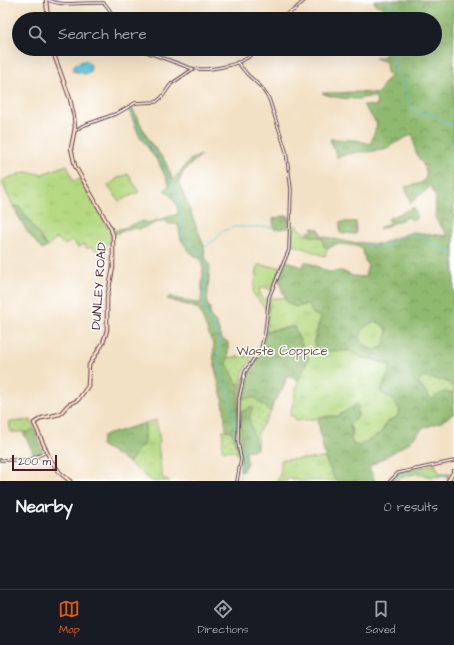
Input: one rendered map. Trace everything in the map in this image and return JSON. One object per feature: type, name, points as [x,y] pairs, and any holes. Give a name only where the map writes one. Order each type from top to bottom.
[{"type":"street","points":[[48,12],[47,0],[53,2],[79,4],[104,3],[111,12]]},
{"type":"street","points":[[291,12],[305,0]]},
{"type":"street","name":"DUNLEY ROAD","points":[[46,452],[34,427],[35,422],[60,414],[68,405],[79,398],[88,384],[89,365],[103,343],[107,330],[107,298],[113,268],[112,232],[75,166],[71,148],[75,123],[70,99],[55,56]]},
{"type":"street","points":[[157,56],[193,69],[223,67],[248,56]]},
{"type":"street","points":[[237,62],[261,87],[269,99],[286,151],[290,189],[289,250],[269,297],[265,332],[261,348],[246,372],[239,399],[238,442],[241,459],[237,481]]},
{"type":"street","points":[[74,131],[82,126],[118,113],[135,103],[156,102],[172,84],[193,69]]},
{"type":"street","points":[[0,460],[30,460],[46,452],[57,469],[70,481]]},
{"type":"street","points":[[390,481],[398,473],[454,461]]},
{"type":"street","points":[[448,481],[454,471]]},
{"type":"green space","points":[[374,0],[454,0],[454,413],[441,422],[423,428],[410,442],[369,467],[375,481],[339,481],[335,480],[325,458],[318,421],[319,417],[338,416],[357,404],[359,406],[357,411],[358,416],[349,425],[352,431],[351,440],[353,444],[359,446],[381,433],[387,422],[397,417],[400,410],[390,398],[380,392],[391,368],[389,364],[361,358],[357,354],[350,351],[315,351],[314,341],[321,317],[313,314],[308,304],[295,307],[287,302],[281,288],[281,283],[276,279],[285,260],[302,267],[305,262],[308,262],[329,272],[342,271],[353,276],[365,277],[368,264],[365,261],[363,250],[354,246],[336,244],[328,249],[324,246],[322,238],[308,235],[308,232],[313,231],[312,228],[319,229],[321,236],[348,242],[379,244],[412,232],[448,236],[435,218],[436,199],[431,186],[411,203],[405,187],[423,181],[426,174],[426,170],[416,153],[413,134],[393,144],[389,148],[369,152],[357,152],[337,157],[330,139],[356,140],[371,144],[377,124],[363,105],[376,106],[377,101],[375,97],[359,99],[330,96],[322,93],[361,92],[378,94],[386,80],[392,76],[387,73],[386,62],[375,58],[385,56],[442,56],[442,12],[385,12],[384,8],[375,4]],"holes":[[[379,322],[387,329],[385,342],[378,349],[374,350],[369,348],[360,339],[362,331],[366,326],[372,323]],[[424,378],[442,381],[452,385],[451,393],[444,392],[431,398],[419,385]]]},
{"type":"green space","points":[[131,106],[150,142],[165,161],[173,180],[190,160],[201,155],[183,172],[179,183],[204,246],[205,257],[210,266],[207,303],[210,309],[210,316],[217,324],[221,339],[228,342],[228,367],[231,370],[237,384],[241,383],[238,397],[238,421],[239,412],[245,411],[251,406],[253,408],[253,429],[257,448],[256,450],[246,450],[247,463],[242,472],[240,471],[238,448],[225,425],[223,402],[214,362],[214,344],[199,309],[167,299],[170,296],[188,302],[201,303],[203,268],[200,259],[191,253],[181,240],[178,224],[169,224],[164,220],[140,229],[132,228],[115,234],[114,231],[143,221],[147,223],[178,214],[174,201],[165,191],[169,184],[159,163],[139,135],[128,108]]},
{"type":"green space","points":[[67,165],[73,181],[80,179],[110,232],[111,242],[106,245],[104,257],[99,251],[90,247],[87,249],[84,244],[78,248],[73,240],[65,245],[57,238],[47,247],[20,207],[13,206],[1,181],[25,172],[42,174]]},
{"type":"green space","points":[[128,174],[139,192],[119,201],[108,186],[118,178]]},
{"type":"green space","points":[[13,206],[20,207],[47,247],[42,250],[26,230]]},
{"type":"green space","points":[[414,207],[417,218],[411,220],[408,217],[380,229],[379,228],[390,223],[388,219]]},
{"type":"green space","points":[[289,216],[289,228],[274,229],[273,219]]},
{"type":"green space","points":[[340,222],[356,222],[356,234],[340,233]]},
{"type":"green space","points":[[291,225],[296,226],[308,235],[322,238],[327,249],[325,256],[291,244]]},
{"type":"green space","points":[[258,265],[280,267],[271,291],[265,287],[259,289],[262,298],[268,301],[267,311],[253,293]]},
{"type":"green space","points":[[270,298],[284,298],[289,304],[294,306],[308,304],[311,310],[321,317],[314,341],[317,349],[346,350],[357,354],[361,358],[371,359],[391,366],[380,392],[390,398],[400,410],[397,417],[387,422],[381,433],[359,446],[353,444],[351,440],[352,431],[349,424],[358,416],[357,404],[338,416],[295,421],[294,416],[290,416],[298,380],[302,375],[308,359],[296,335],[295,328],[292,327],[266,331]]},
{"type":"green space","points":[[374,322],[384,326],[388,336],[384,346],[374,350],[364,346],[360,336],[364,326]]},
{"type":"green space","name":"Waste Coppice","points":[[294,327],[308,359],[302,375],[298,380],[287,375],[284,387],[273,403],[271,412],[255,398],[243,399],[240,397],[244,379],[261,348],[266,331]]},
{"type":"green space","points":[[253,355],[243,374],[241,383],[237,384],[231,370],[228,367],[227,358]]},
{"type":"green space","points":[[421,378],[447,382],[454,387],[453,393],[444,392],[431,399],[418,382]]},
{"type":"green space","points":[[240,397],[243,399],[255,398],[271,412],[258,432],[257,448],[250,419],[253,408],[251,406],[243,412],[239,412]]},
{"type":"green space","points":[[31,420],[34,428],[29,432],[11,432],[9,422]]},
{"type":"green space","points":[[156,420],[160,442],[158,444],[162,477],[170,481],[152,481],[129,463],[140,447],[145,443],[145,423]]},
{"type":"green space","points":[[145,423],[145,443],[140,447],[129,463],[101,445],[103,436]]},
{"type":"green space","points":[[34,428],[43,452],[35,457],[23,432],[26,433]]},
{"type":"green space","points":[[223,430],[231,431],[240,456],[234,451],[222,450]]},
{"type":"green space","points":[[325,458],[335,479],[339,481],[299,481],[288,477],[287,481],[277,481],[281,471],[281,460]]},
{"type":"green space","points":[[435,464],[439,473],[451,473],[447,479],[448,475],[431,477],[417,473],[400,478],[396,481],[391,481],[398,473]]},
{"type":"water","points":[[86,60],[91,65],[90,73],[85,74],[73,71],[75,64]]},
{"type":"waterway","points":[[386,0],[395,12]]},
{"type":"waterway","points":[[397,56],[394,59],[396,73],[406,82],[404,89],[408,94],[411,108],[420,113],[429,113],[447,124],[452,123],[454,126]]},
{"type":"waterway","points":[[130,109],[142,137],[162,161],[172,184],[181,216],[183,237],[199,253],[207,266],[203,306],[205,307],[211,325],[214,326],[220,339],[218,361],[223,377],[227,381],[233,415],[234,437]]},
{"type":"waterway","points":[[454,140],[451,144],[454,147]]},
{"type":"waterway","points":[[454,150],[451,151],[453,155],[450,157],[454,159]]},
{"type":"waterway","points":[[199,253],[222,231],[234,227],[275,227]]},
{"type":"waterway","points":[[364,246],[388,245],[400,237],[411,234],[418,235],[442,250],[454,252]]},
{"type":"waterway","points":[[239,481],[243,460],[242,450],[244,448],[240,447]]},
{"type":"waterway","points":[[393,481],[397,475],[418,471],[430,475],[450,474]]}]
